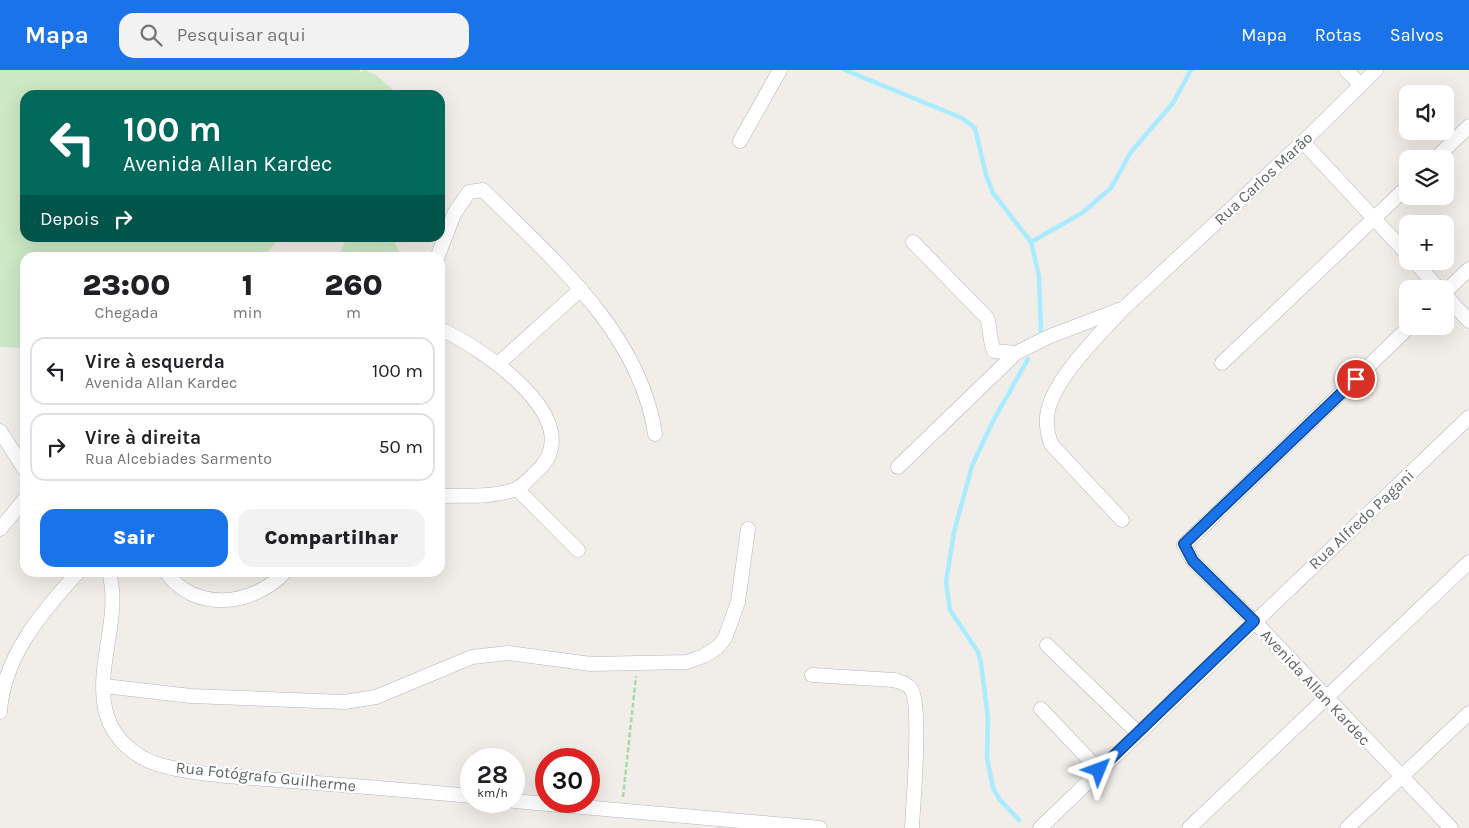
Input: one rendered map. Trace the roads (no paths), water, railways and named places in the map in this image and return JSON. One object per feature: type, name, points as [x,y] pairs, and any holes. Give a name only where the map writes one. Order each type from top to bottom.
[{"type":"street","points":[[740,141],[780,70]]},
{"type":"street","points":[[1346,70],[1361,85]]},
{"type":"street","name":"Rua Carlos Marão","points":[[1122,520],[1051,444],[1047,430],[1047,416],[1051,400],[1073,364],[1124,308],[1303,142],[1376,70]]},
{"type":"street","points":[[1444,150],[1469,126]]},
{"type":"street","points":[[1303,142],[1399,245]]},
{"type":"street","points":[[445,237],[454,214],[469,192],[483,190],[580,289],[622,345],[637,372],[652,411],[655,434]]},
{"type":"street","points":[[1222,364],[1399,195]]},
{"type":"street","points":[[913,242],[987,318],[991,330],[990,342],[994,351],[1016,353]]},
{"type":"street","points":[[1422,270],[1431,280]]},
{"type":"street","points":[[1454,285],[1469,270]]},
{"type":"street","points":[[498,364],[580,289]]},
{"type":"street","points":[[1454,304],[1469,321]]},
{"type":"street","points":[[898,466],[1016,353],[1048,337],[1124,308]]},
{"type":"street","points":[[445,331],[463,340],[498,364],[535,402],[546,418],[552,432],[552,452],[546,463],[518,489],[502,493],[445,496]]},
{"type":"street","name":"Avenida Allan Kardec","points":[[1401,335],[1184,544],[1193,561],[1254,621],[1451,828]]},
{"type":"street","name":"Rua Alfredo Pagani","points":[[1040,828],[1469,417]]},
{"type":"street","points":[[0,431],[20,462]]},
{"type":"street","points":[[518,489],[578,550]]},
{"type":"street","points":[[0,529],[20,506]]},
{"type":"street","points":[[104,686],[191,696],[344,702],[376,697],[472,657],[508,653],[591,664],[687,662],[704,656],[718,647],[725,638],[738,602],[748,529]]},
{"type":"street","points":[[1189,828],[1469,562]]},
{"type":"street","points":[[0,712],[1,696],[9,667],[45,608],[73,577]]},
{"type":"street","name":"Rua Fotógrafo Guilherme","points":[[110,577],[112,601],[105,652],[104,686],[107,716],[116,733],[134,753],[157,764],[219,775],[460,795]]},
{"type":"street","points":[[171,577],[188,594],[205,600],[228,601],[258,594],[281,577]]},
{"type":"street","points":[[1047,645],[1138,733]]},
{"type":"street","points":[[812,675],[894,680],[904,683],[910,689],[916,710],[912,828]]},
{"type":"street","points":[[1041,709],[1099,770]]},
{"type":"street","points":[[1347,828],[1469,713]]},
{"type":"street","points":[[525,801],[718,824],[820,828]]},
{"type":"waterway","points":[[845,70],[962,118],[975,128],[986,175],[993,193],[1031,242],[1039,276],[1041,331]]},
{"type":"waterway","points":[[1031,242],[1082,213],[1111,188],[1131,152],[1173,103],[1191,70]]},
{"type":"waterway","points":[[1019,820],[1000,800],[993,788],[987,758],[988,718],[981,663],[978,652],[950,610],[946,582],[954,532],[972,466],[992,423],[1028,359]]}]
